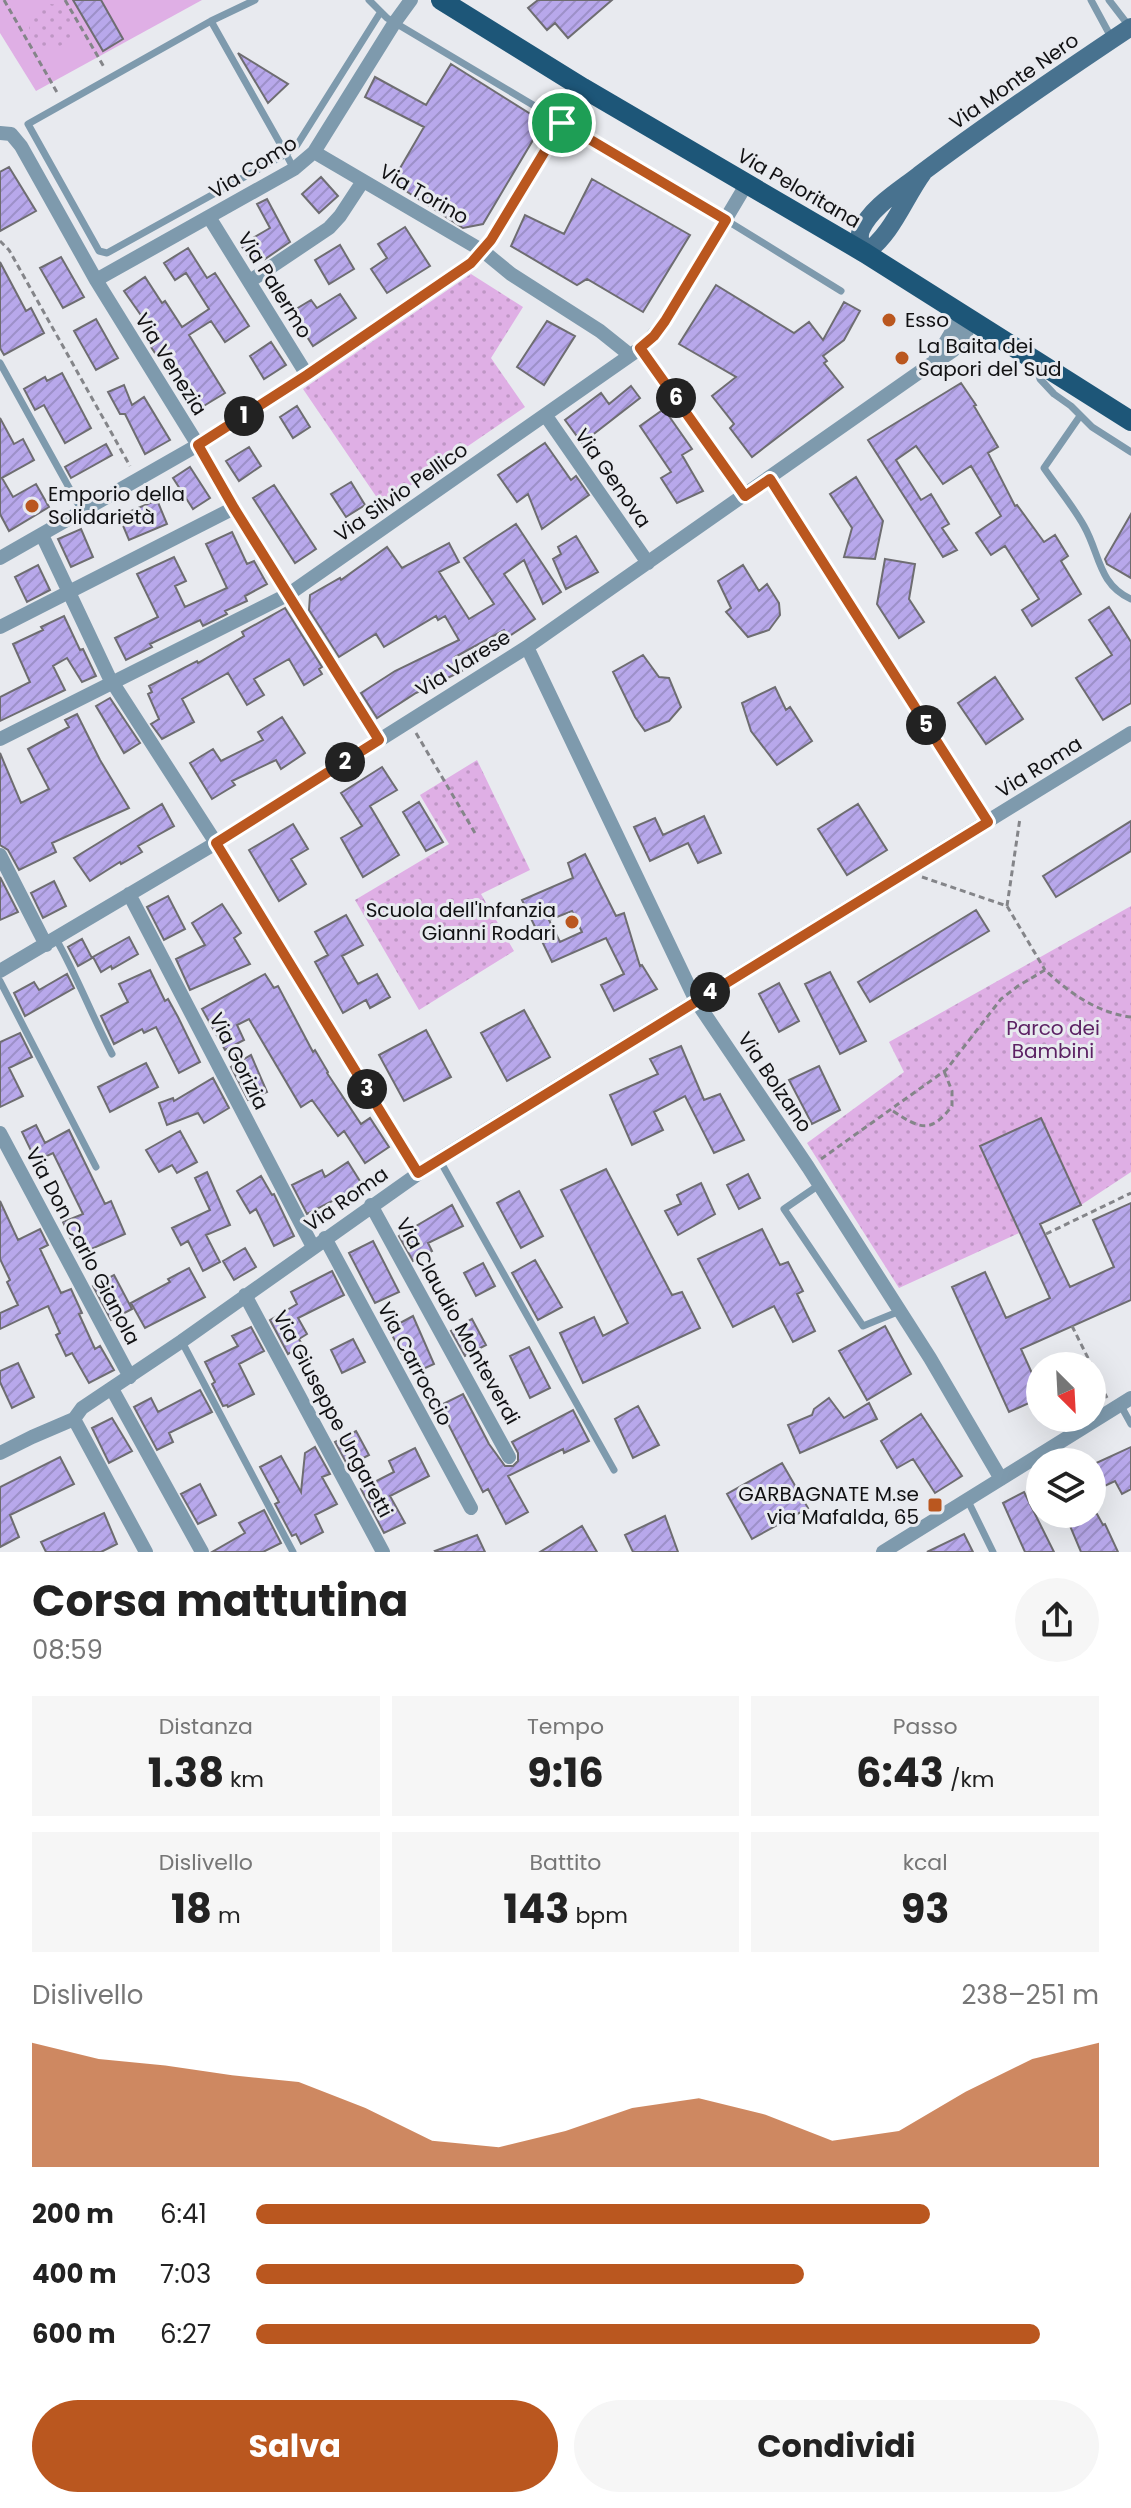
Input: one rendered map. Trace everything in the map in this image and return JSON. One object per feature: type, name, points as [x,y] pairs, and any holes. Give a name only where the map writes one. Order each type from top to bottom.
[{"type":"main road","name":"Via Peloritana","points":[[441,0],[583,88],[865,253],[1131,421]]},
{"type":"street","name":"Via Como","points":[[96,280],[294,169],[314,152],[411,0]]},
{"type":"street","name":"Via Monte Nero","points":[[865,253],[860,237],[870,216],[962,142],[1130,28]]},
{"type":"street","points":[[0,558],[198,445],[471,263],[483,251],[583,88]]},
{"type":"street","name":"Via Venezia","points":[[3,133],[11,134],[21,146],[96,280],[379,740]]},
{"type":"street","name":"Via Torino","points":[[314,152],[483,251],[511,274],[635,352],[745,496]]},
{"type":"street","points":[[250,281],[329,228],[363,181]]},
{"type":"street","name":"Via Silvio Pellico","points":[[0,739],[289,594],[635,352],[654,336],[665,321],[746,185]]},
{"type":"street","name":"Via Palermo","points":[[209,217],[307,375]]},
{"type":"street","name":"Via Varese","points":[[0,971],[216,843],[527,647],[931,364],[955,326],[970,319]]},
{"type":"street","name":"Via Genova","points":[[546,416],[648,563]]},
{"type":"street","points":[[770,479],[988,822]]},
{"type":"street","points":[[0,627],[234,508]]},
{"type":"street","points":[[42,535],[113,682],[216,843],[418,1173]]},
{"type":"street","name":"Via Bolzano","points":[[527,647],[696,1001],[900,1311],[1001,1479]]},
{"type":"street","name":"Via Roma","points":[[0,1453],[74,1419],[78,1411],[439,1159],[1131,733]]},
{"type":"street","points":[[0,855],[51,942]]},
{"type":"street","name":"Via Gorizia","points":[[129,894],[319,1243]]},
{"type":"street","name":"Via Don Carlo Gianola","points":[[0,1133],[130,1377]]},
{"type":"street","name":"Via Claudio Monteverdi","points":[[371,1205],[509,1457]]},
{"type":"street","name":"Via Carroccio","points":[[319,1243],[471,1508]]},
{"type":"street","name":"Via Giuseppe Ungaretti","points":[[245,1295],[383,1552]]},
{"type":"street","points":[[112,1389],[202,1552]]},
{"type":"street","points":[[883,1552],[1121,1403]]},
{"type":"street","points":[[74,1419],[146,1552]]},
{"type":"lane","points":[[255,0],[211,21],[28,124],[99,251],[107,253],[297,145],[380,13]]},
{"type":"lane","points":[[369,0],[380,13],[841,291]]},
{"type":"lane","points":[[1091,0],[1112,40]]},
{"type":"lane","points":[[1109,0],[1130,28]]},
{"type":"lane","points":[[211,21],[294,169]]},
{"type":"lane","points":[[1034,359],[1046,387],[1106,437],[1131,452]]},
{"type":"lane","points":[[0,363],[82,511]]},
{"type":"lane","points":[[1080,416],[1044,468],[1086,528],[1107,580],[1118,593],[1131,599]]},
{"type":"lane","points":[[51,942],[81,985],[89,1009],[112,1054]]},
{"type":"lane","points":[[0,981],[96,1167]]},
{"type":"lane","points":[[439,1159],[614,1470]]},
{"type":"lane","points":[[819,1185],[784,1209],[863,1326],[900,1311]]},
{"type":"lane","points":[[182,1341],[293,1552]]},
{"type":"lane","points":[[1121,1403],[1131,1424]]},
{"type":"lane","points":[[967,1499],[993,1552]]},
{"type":"path","points":[[4,0],[63,104]]},
{"type":"path","points":[[65,0],[110,78]]},
{"type":"path","points":[[0,241],[9,250],[137,480]]},
{"type":"path","points":[[409,722],[475,833]]},
{"type":"path","points":[[1023,800],[1007,906],[1045,970],[1095,1008],[1131,1017]]},
{"type":"path","points":[[906,872],[1007,906]]},
{"type":"path","points":[[808,1167],[944,1071],[1001,999],[1045,970]]},
{"type":"path","points":[[892,1110],[916,1126],[926,1127],[936,1123],[952,1106],[952,1091],[944,1071]]},
{"type":"path","points":[[1046,1234],[1131,1193]]},
{"type":"path","points":[[1107,1204],[1108,1213]]},
{"type":"path","points":[[1072,1326],[1085,1352]]},
{"type":"path","points":[[1106,1384],[1121,1403]]},
{"type":"green space","points":[[0,0],[202,0],[36,91],[0,33]]},
{"type":"green space","points":[[51,4],[67,10],[73,26],[67,42],[51,48],[35,42],[29,26],[35,10]]},
{"type":"green space","points":[[471,274],[523,307],[491,358],[525,407],[382,505],[303,389]]},
{"type":"green space","points":[[477,760],[530,870],[481,894],[514,951],[419,1010],[355,900],[449,844],[420,795]]},
{"type":"green space","name":"Parco dei Bambini","points":[[1131,906],[1131,1172],[1081,1205],[1041,1118],[980,1146],[1019,1233],[899,1288],[807,1143],[904,1072],[889,1042]]},
{"type":"building","points":[[73,0],[101,0],[123,39],[103,51]]},
{"type":"building","points":[[538,0],[612,0],[568,38],[555,23],[547,30],[528,8]]},
{"type":"building","points":[[238,53],[288,84],[268,103]]},
{"type":"building","points":[[451,64],[540,120],[533,140],[483,224],[463,228],[392,182],[424,127],[365,97],[375,77],[426,105]]},
{"type":"building","points":[[9,167],[36,211],[0,231],[0,172]]},
{"type":"building","points":[[321,177],[338,196],[319,213],[302,194]]},
{"type":"building","points":[[592,179],[690,235],[643,312],[587,279],[577,285],[511,246],[525,215],[564,234]]},
{"type":"building","points":[[267,199],[290,242],[265,259],[262,254],[251,261],[241,245],[270,228],[257,204]]},
{"type":"building","points":[[405,227],[430,266],[387,293],[371,269],[387,258],[378,244]]},
{"type":"building","points":[[340,245],[354,269],[329,284],[315,260]]},
{"type":"building","points":[[188,248],[207,278],[215,273],[249,326],[225,342],[211,321],[189,335],[225,393],[202,407],[166,350],[157,356],[151,347],[159,341],[124,291],[145,277],[182,327],[209,309],[186,273],[175,280],[164,263]]},
{"type":"building","points":[[61,257],[84,297],[63,308],[40,268]]},
{"type":"building","points":[[0,262],[26,311],[31,308],[44,333],[4,355],[0,348]]},
{"type":"building","points":[[716,285],[794,333],[809,322],[823,340],[844,302],[860,311],[844,340],[823,356],[827,361],[824,363],[843,387],[752,457],[730,428],[734,424],[712,396],[736,377],[679,344]]},
{"type":"building","points":[[340,294],[356,318],[313,346],[291,312],[311,300],[317,308]]},
{"type":"building","points":[[96,319],[118,358],[96,370],[74,331]]},
{"type":"building","points":[[547,321],[575,336],[544,385],[517,367]]},
{"type":"building","points":[[271,342],[286,365],[264,379],[250,356]]},
{"type":"building","points":[[62,373],[91,428],[65,443],[44,405],[35,410],[24,389],[45,377],[47,381]]},
{"type":"building","points":[[961,383],[998,447],[988,453],[1015,506],[1044,542],[1055,535],[1068,556],[1061,561],[1081,594],[1032,626],[1022,610],[1039,599],[1005,546],[991,555],[976,533],[1001,516],[971,466],[943,484],[916,446],[896,460],[921,500],[931,494],[949,524],[942,528],[957,550],[943,557],[868,440]]},
{"type":"building","points":[[124,385],[132,405],[144,397],[170,440],[145,454],[125,414],[120,414],[108,392]]},
{"type":"building","points":[[631,386],[640,398],[582,443],[565,420],[601,393],[609,404]]},
{"type":"building","points":[[297,406],[310,427],[293,438],[280,417]]},
{"type":"building","points":[[664,409],[692,449],[682,455],[703,491],[677,503],[661,478],[671,472],[640,426]]},
{"type":"building","points":[[0,418],[14,444],[23,439],[34,460],[2,478],[13,497],[36,484],[49,507],[9,531],[0,514]]},
{"type":"building","points":[[545,443],[571,480],[576,476],[589,495],[542,529],[528,494],[517,502],[498,475]]},
{"type":"building","points":[[106,444],[112,455],[71,478],[65,467]]},
{"type":"building","points":[[249,447],[261,466],[239,481],[226,461]]},
{"type":"building","points":[[190,467],[210,498],[193,509],[173,478]]},
{"type":"building","points":[[856,477],[883,521],[875,559],[844,557],[852,528],[830,494]]},
{"type":"building","points":[[351,482],[365,505],[346,517],[331,494]]},
{"type":"building","points":[[274,485],[316,549],[295,563],[253,498]]},
{"type":"building","points":[[157,500],[167,524],[129,540],[119,516]]},
{"type":"building","points":[[1131,514],[1131,578],[1107,564],[1105,559]]},
{"type":"building","points":[[516,524],[561,592],[543,604],[524,560],[504,574],[535,619],[508,637],[504,630],[455,657],[462,671],[416,693],[377,718],[361,693],[395,671],[459,640],[445,616],[438,620],[436,616],[384,647],[376,634],[339,657],[309,610],[310,595],[341,580],[387,547],[402,568],[449,543],[459,562],[439,572],[469,619],[494,604],[464,558]]},
{"type":"building","points":[[81,529],[93,557],[71,567],[58,539]]},
{"type":"building","points":[[232,532],[247,564],[254,561],[267,584],[245,596],[247,601],[225,611],[227,614],[203,626],[200,620],[150,644],[152,647],[126,660],[115,638],[158,617],[137,574],[174,557],[186,581],[175,586],[185,607],[227,588],[206,544]]},
{"type":"building","points":[[576,536],[598,572],[566,589],[553,559],[561,554],[558,547]]},
{"type":"building","points":[[885,559],[915,564],[909,599],[924,622],[899,638],[877,604]]},
{"type":"building","points":[[38,565],[50,590],[27,602],[15,577]]},
{"type":"building","points":[[743,565],[759,591],[767,584],[779,603],[780,615],[769,630],[748,637],[726,612],[731,608],[718,581]]},
{"type":"building","points":[[1109,607],[1131,642],[1131,703],[1103,720],[1076,678],[1112,655],[1089,620]]},
{"type":"building","points":[[285,608],[322,667],[319,669],[322,674],[304,685],[289,659],[254,679],[264,695],[247,705],[228,673],[182,699],[194,722],[162,739],[151,724],[159,719],[148,694],[152,692],[149,686],[198,663],[244,636],[242,632]]},
{"type":"building","points":[[64,616],[96,676],[82,682],[67,658],[53,666],[65,690],[0,721],[0,697],[30,682],[13,644]]},
{"type":"building","points":[[643,655],[659,677],[669,678],[681,707],[669,721],[645,731],[613,672]]},
{"type":"building","points":[[995,677],[1023,719],[986,744],[958,703]]},
{"type":"building","points":[[775,687],[786,710],[790,707],[812,741],[777,765],[751,731],[742,703]]},
{"type":"building","points":[[110,698],[140,743],[124,753],[96,706]]},
{"type":"building","points":[[77,714],[129,808],[52,843],[56,852],[19,870],[8,850],[0,845],[0,753],[21,803],[49,789],[28,749],[69,727],[65,720]]},
{"type":"building","points":[[282,717],[305,753],[281,769],[276,760],[232,781],[235,785],[212,799],[190,763],[213,749],[221,761],[263,740],[258,732]]},
{"type":"building","points":[[382,767],[397,790],[370,806],[399,855],[363,877],[341,838],[362,826],[341,793]]},
{"type":"building","points":[[419,802],[443,842],[426,851],[403,812]]},
{"type":"building","points":[[162,804],[174,826],[138,846],[142,852],[90,881],[74,858]]},
{"type":"building","points":[[858,804],[887,850],[847,875],[818,829]]},
{"type":"building","points":[[704,816],[721,853],[698,863],[688,843],[650,861],[634,827],[655,818],[663,835]]},
{"type":"building","points":[[1131,821],[1131,851],[1056,897],[1043,876]]},
{"type":"building","points":[[293,824],[308,849],[291,859],[306,884],[279,901],[249,850]]},
{"type":"building","points":[[585,854],[616,916],[624,913],[640,966],[657,989],[614,1011],[601,985],[624,974],[606,938],[552,962],[522,900],[573,878],[568,863]],"holes":[[[572,911],[582,932],[560,942],[549,920]]]},
{"type":"building","points":[[0,877],[18,912],[0,920]]},
{"type":"building","points":[[54,881],[66,906],[43,918],[31,893]]},
{"type":"building","points":[[168,896],[185,929],[164,940],[147,907]]},
{"type":"building","points":[[222,904],[241,933],[234,938],[250,964],[190,990],[176,959],[205,945],[192,923]]},
{"type":"building","points":[[976,910],[989,931],[870,1002],[858,982]]},
{"type":"building","points":[[346,915],[363,945],[342,956],[358,984],[377,974],[390,997],[370,1008],[366,1000],[343,1013],[315,962],[328,955],[315,932]]},
{"type":"building","points":[[129,937],[138,954],[101,972],[93,957]]},
{"type":"building","points":[[82,939],[92,958],[78,966],[68,947]]},
{"type":"building","points":[[150,970],[200,1062],[179,1073],[156,1027],[144,1033],[142,1029],[114,1044],[101,1016],[128,1002],[119,984]]},
{"type":"building","points":[[830,972],[866,1041],[840,1054],[805,984]]},
{"type":"building","points":[[67,974],[74,988],[25,1016],[14,993],[34,982],[39,990]]},
{"type":"building","points":[[265,974],[274,988],[278,986],[313,1052],[315,1050],[361,1124],[370,1118],[389,1147],[365,1163],[344,1131],[338,1136],[312,1100],[301,1107],[249,1019],[237,1025],[244,1040],[225,1050],[202,1009]]},
{"type":"building","points":[[779,983],[799,1021],[779,1032],[759,994]]},
{"type":"building","points":[[524,1010],[550,1057],[507,1081],[481,1033]]},
{"type":"building","points":[[426,1030],[451,1077],[404,1101],[379,1055]]},
{"type":"building","points":[[20,1033],[32,1057],[9,1068],[23,1096],[0,1107],[0,1042]]},
{"type":"building","points":[[681,1046],[704,1100],[720,1094],[744,1140],[714,1153],[685,1096],[654,1112],[663,1130],[632,1145],[610,1095],[658,1074],[650,1059]]},
{"type":"building","points":[[251,1055],[267,1092],[248,1100],[231,1067]]},
{"type":"building","points":[[146,1063],[158,1087],[110,1112],[98,1087]]},
{"type":"building","points":[[819,1066],[840,1110],[812,1124],[789,1080]]},
{"type":"building","points":[[213,1078],[229,1108],[204,1123],[198,1113],[167,1125],[159,1103],[173,1098],[174,1101]]},
{"type":"building","points":[[1041,1118],[1081,1205],[1040,1224],[1070,1287],[1114,1267],[1093,1220],[1131,1203],[1131,1300],[1021,1349],[1026,1360],[1026,1404],[1009,1412],[952,1287],[985,1272],[1006,1318],[1050,1298],[980,1146]]},
{"type":"building","points":[[36,1125],[45,1143],[69,1130],[105,1204],[111,1201],[125,1234],[78,1255],[63,1222],[83,1214],[53,1153],[36,1161],[22,1132]]},
{"type":"building","points":[[180,1131],[197,1162],[177,1173],[172,1165],[159,1172],[146,1150]]},
{"type":"building","points":[[348,1162],[363,1186],[338,1202],[336,1199],[307,1214],[292,1185],[322,1170],[325,1177]]},
{"type":"building","points":[[606,1169],[672,1295],[682,1292],[700,1328],[583,1383],[560,1333],[594,1317],[603,1336],[628,1323],[561,1190]]},
{"type":"building","points":[[207,1172],[230,1225],[206,1235],[220,1262],[203,1271],[188,1241],[181,1245],[172,1228],[210,1210],[195,1178]]},
{"type":"building","points":[[748,1174],[760,1198],[739,1209],[727,1185]]},
{"type":"building","points":[[261,1176],[274,1194],[294,1236],[274,1246],[256,1209],[250,1213],[237,1191]]},
{"type":"building","points":[[701,1183],[715,1214],[678,1235],[665,1211],[681,1204],[677,1195]]},
{"type":"building","points":[[519,1191],[543,1236],[521,1248],[497,1203]]},
{"type":"building","points":[[0,1201],[18,1240],[40,1229],[48,1245],[40,1249],[61,1293],[71,1289],[95,1349],[100,1346],[114,1370],[89,1383],[72,1353],[66,1356],[48,1306],[0,1329],[0,1313],[18,1305],[0,1259]]},
{"type":"building","points":[[452,1205],[463,1226],[428,1243],[432,1251],[413,1261],[399,1236]]},
{"type":"building","points":[[762,1229],[780,1265],[788,1262],[803,1291],[797,1294],[815,1331],[793,1342],[774,1306],[733,1327],[698,1259]]},
{"type":"building","points":[[373,1241],[399,1292],[375,1303],[349,1253]]},
{"type":"building","points":[[245,1248],[256,1267],[234,1280],[223,1261]]},
{"type":"building","points":[[535,1260],[562,1307],[538,1320],[512,1273]]},
{"type":"building","points":[[483,1263],[495,1286],[476,1296],[464,1273]]},
{"type":"building","points":[[189,1268],[205,1297],[145,1328],[131,1303]]},
{"type":"building","points":[[332,1271],[344,1295],[298,1318],[307,1334],[299,1339],[302,1345],[288,1354],[270,1320],[297,1304],[291,1292]]},
{"type":"building","points":[[114,1275],[132,1309],[111,1320],[93,1286]]},
{"type":"building","points":[[413,1316],[434,1364],[412,1374],[389,1329]]},
{"type":"building","points":[[472,1319],[486,1345],[465,1356],[451,1331]]},
{"type":"building","points":[[885,1326],[911,1374],[867,1400],[839,1351]]},
{"type":"building","points":[[251,1327],[264,1351],[239,1364],[254,1394],[228,1407],[223,1406],[205,1362],[238,1346],[232,1336]]},
{"type":"building","points":[[353,1339],[365,1362],[342,1373],[331,1350]]},
{"type":"building","points":[[529,1347],[550,1388],[530,1398],[510,1356]]},
{"type":"building","points":[[18,1363],[34,1397],[12,1408],[0,1382],[0,1371]]},
{"type":"building","points":[[200,1390],[212,1412],[169,1433],[173,1442],[157,1450],[134,1407],[151,1398],[158,1412]]},
{"type":"building","points":[[463,1394],[489,1444],[505,1466],[513,1466],[518,1461],[518,1453],[512,1442],[573,1410],[589,1441],[564,1453],[563,1449],[508,1476],[528,1512],[506,1524],[488,1489],[483,1492],[439,1406]]},
{"type":"building","points":[[829,1398],[844,1418],[869,1403],[877,1419],[800,1453],[788,1425],[812,1415],[814,1409]]},
{"type":"building","points":[[638,1406],[659,1445],[633,1458],[615,1419]]},
{"type":"building","points":[[921,1414],[962,1476],[935,1493],[913,1459],[897,1468],[881,1441]]},
{"type":"building","points":[[112,1418],[132,1451],[109,1463],[92,1428]]},
{"type":"building","points":[[356,1431],[369,1455],[348,1466],[335,1442]]},
{"type":"building","points":[[315,1447],[330,1474],[322,1477],[337,1504],[315,1515],[323,1532],[301,1544],[296,1534],[292,1536],[275,1504],[279,1502],[260,1467],[281,1456],[301,1492],[305,1453]]},
{"type":"building","points":[[1131,1447],[1131,1489],[1122,1494],[1115,1481],[1106,1485],[1106,1459]]},
{"type":"building","points":[[415,1448],[429,1476],[390,1496],[405,1523],[384,1533],[361,1489],[394,1472],[389,1461]]},
{"type":"building","points":[[60,1457],[74,1484],[10,1515],[19,1537],[0,1547],[0,1487]]},
{"type":"building","points":[[782,1463],[808,1508],[752,1539],[727,1494]]},
{"type":"building","points":[[200,1484],[216,1515],[198,1524],[181,1494]]},
{"type":"building","points":[[1024,1492],[1026,1528],[1042,1528],[1054,1552],[1025,1552],[1003,1503]]},
{"type":"building","points":[[264,1510],[281,1543],[263,1552],[212,1552],[245,1533],[239,1523]]},
{"type":"building","points":[[104,1513],[117,1544],[101,1552],[46,1552],[41,1542]]},
{"type":"building","points":[[665,1516],[678,1552],[633,1552],[625,1535]]},
{"type":"building","points":[[582,1526],[597,1552],[540,1552]]},
{"type":"building","points":[[1106,1526],[1118,1552],[1081,1552],[1071,1528]]},
{"type":"building","points":[[964,1534],[973,1552],[927,1552]]},
{"type":"building","points":[[477,1535],[485,1552],[435,1551]]},
{"type":"place","name":"Esso","points":[[889,320]]},
{"type":"place","name":"La Baita dei Sapori del Sud","points":[[902,358]]},
{"type":"place","name":"Emporio della Solidarietà","points":[[32,506]]},
{"type":"place","name":"Scuola dell'Infanzia Gianni Rodari","points":[[572,922]]},
{"type":"place","name":"GARBAGNATE M.se via Mafalda, 65","points":[[935,1505]]},
{"type":"route","points":[[562,123],[726,220],[665,321],[640,348],[745,496],[770,479],[988,822],[418,1173],[216,843],[379,740],[198,445],[471,263],[491,240],[562,123]]}]
